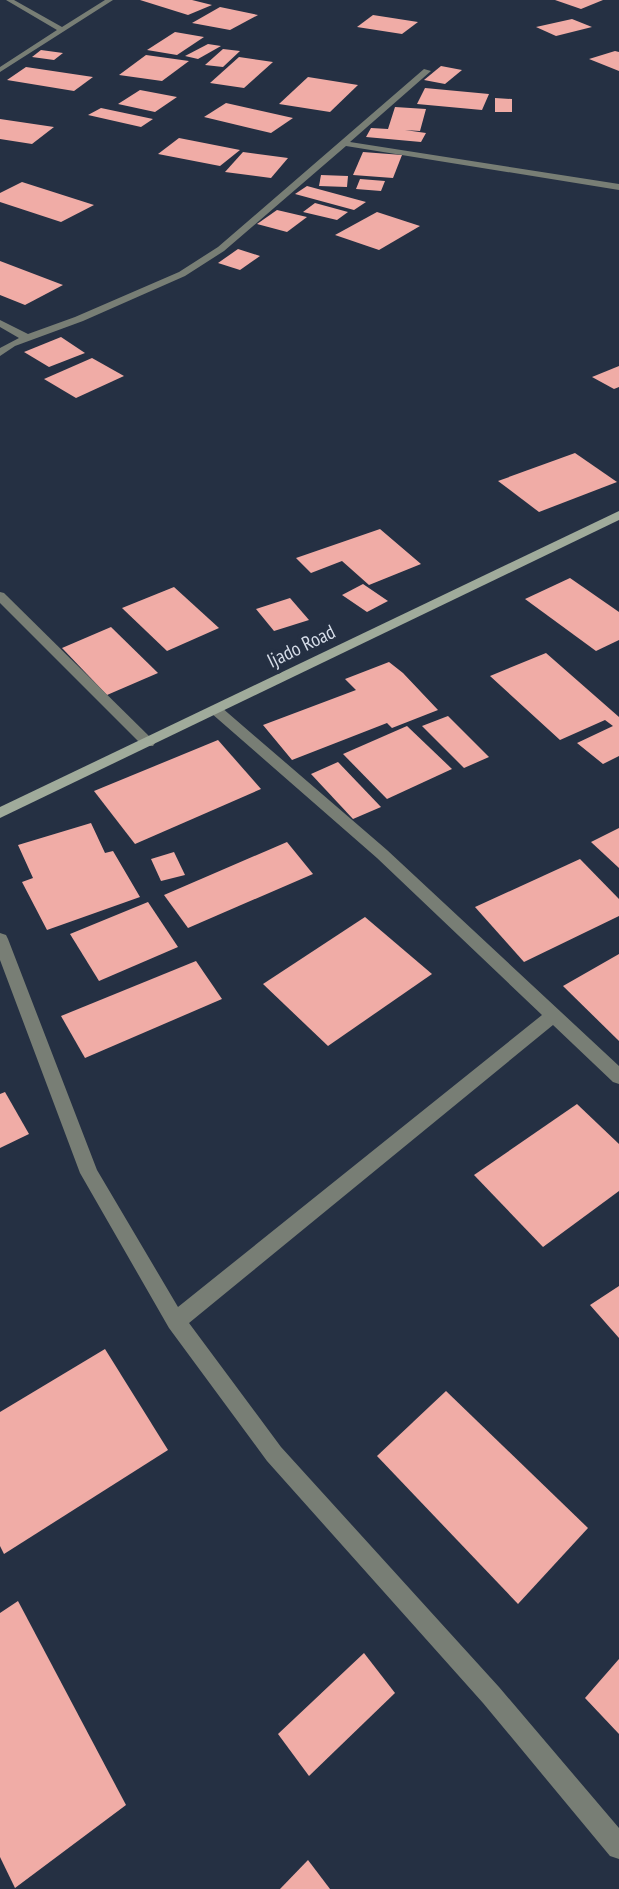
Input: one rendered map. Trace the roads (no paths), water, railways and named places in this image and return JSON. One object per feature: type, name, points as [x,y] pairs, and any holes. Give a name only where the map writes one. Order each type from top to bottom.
[{"type":"street","points":[[9,0],[62,30]]},
{"type":"street","points":[[0,70],[110,0]]},
{"type":"street","points":[[485,0],[502,3]]},
{"type":"street","points":[[0,353],[27,338],[182,274],[221,249],[427,71]]},
{"type":"street","points":[[344,143],[618,187]]},
{"type":"street","points":[[0,323],[27,338]]},
{"type":"street","name":"Ijado Road","points":[[0,813],[619,515]]},
{"type":"street","points":[[0,596],[148,743]]},
{"type":"street","points":[[216,710],[382,854],[619,1077]]},
{"type":"street","points":[[0,939],[89,1173],[176,1321],[274,1454],[491,1695],[619,1847]]},
{"type":"street","points":[[176,1321],[554,1015]]}]
